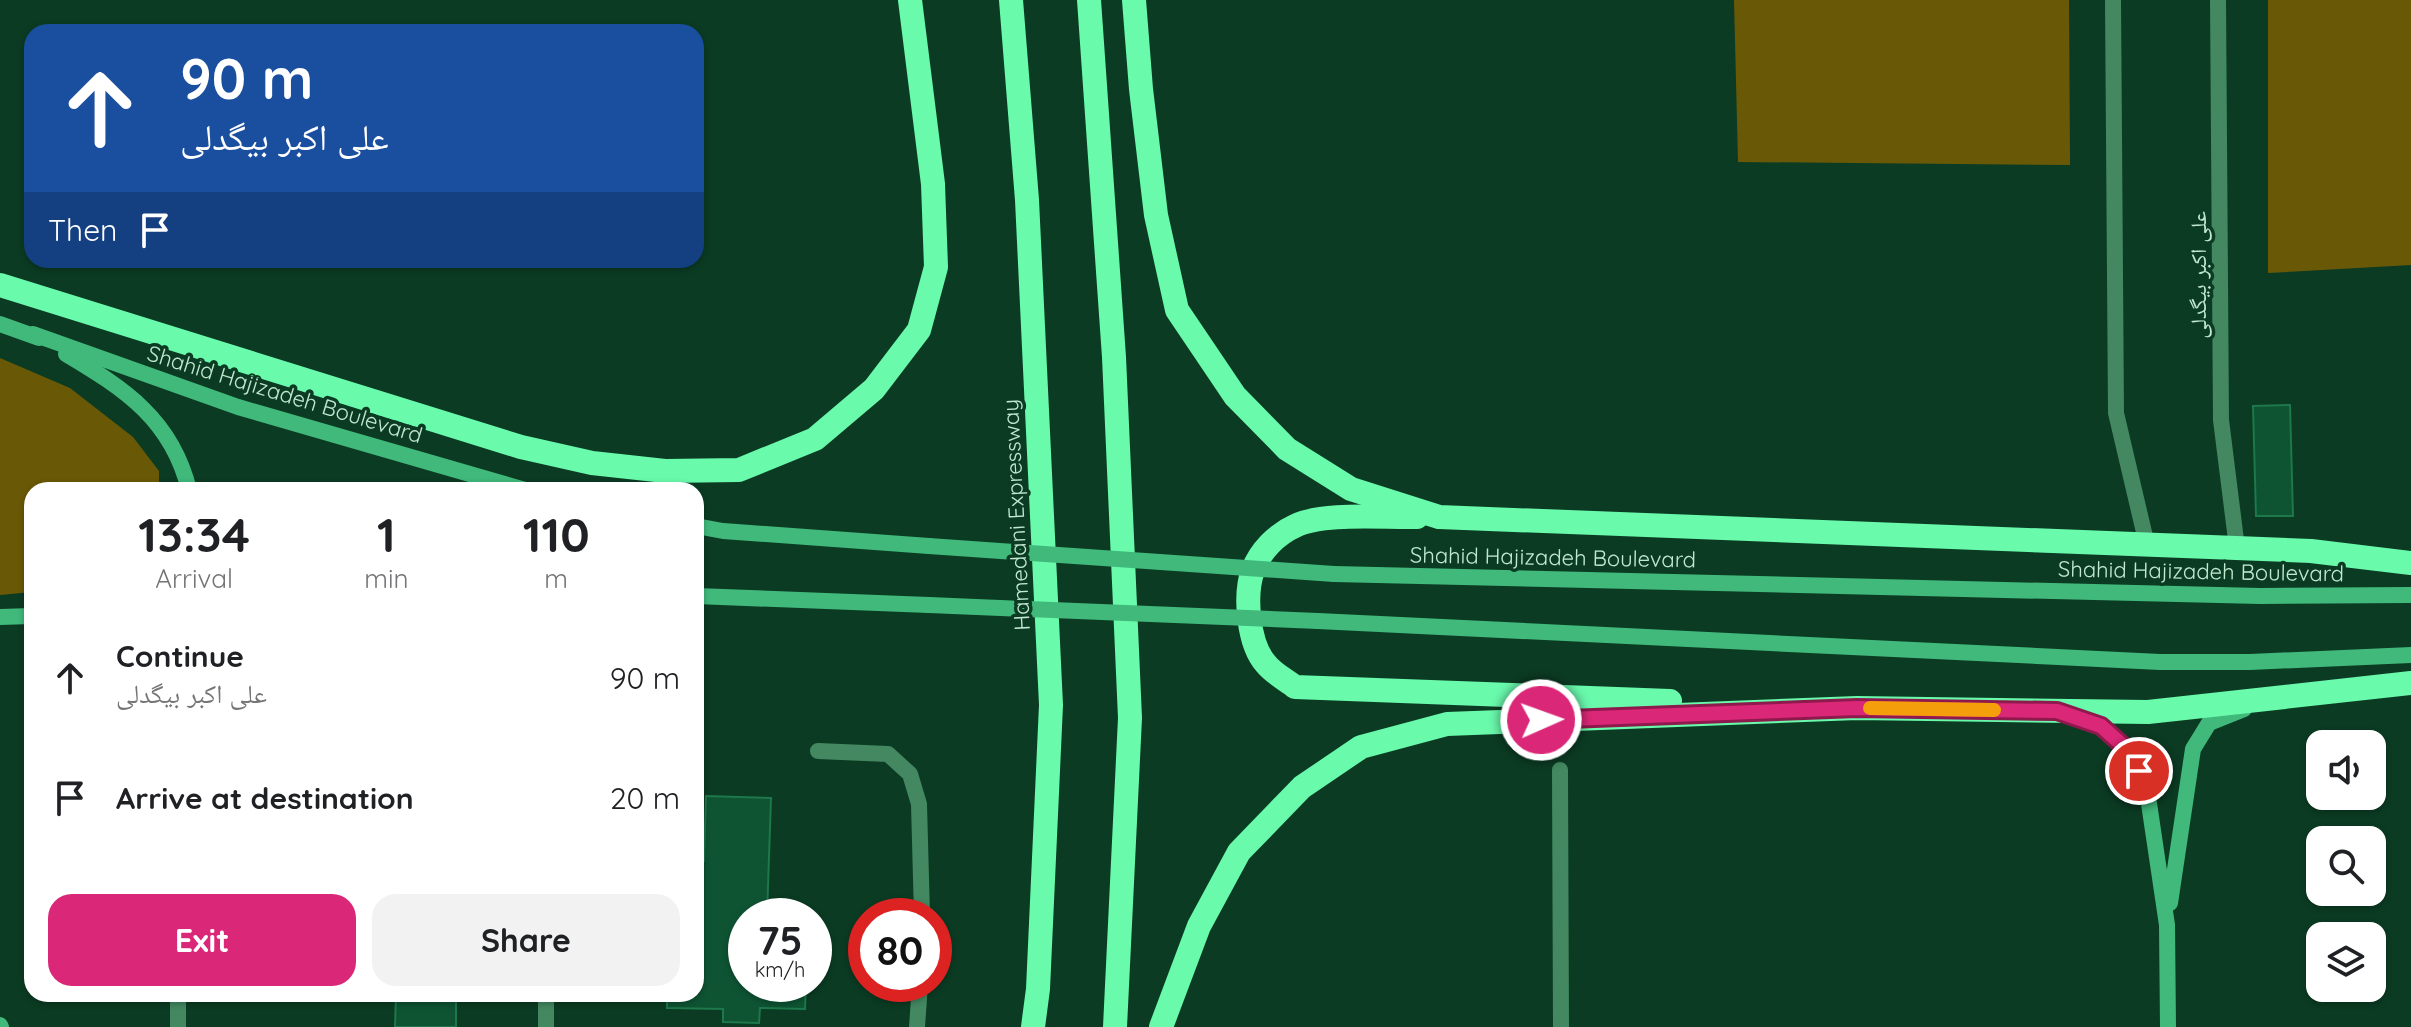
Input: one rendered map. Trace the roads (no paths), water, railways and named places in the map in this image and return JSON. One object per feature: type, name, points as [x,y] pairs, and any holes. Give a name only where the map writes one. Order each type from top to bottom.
[{"type":"highway","points":[[0,285],[521,447],[592,463],[651,469],[739,470],[815,439],[874,389],[919,330],[936,267],[933,184],[910,0]]},
{"type":"highway","name":"Hamedani Expressway","points":[[1011,0],[1027,200],[1051,705],[1038,989],[1033,1027]]},
{"type":"highway","points":[[1089,0],[1114,357],[1130,718],[1115,1027]]},
{"type":"highway","points":[[1134,0],[1156,215],[1177,310],[1235,396],[1287,449],[1351,489],[1439,517]]},
{"type":"highway","points":[[2411,563],[2311,551],[1439,517],[1336,518],[1297,524],[1273,539],[1253,569],[1249,600],[1250,633],[1265,664],[1295,687],[1857,708],[2148,712],[2411,683]]},
{"type":"highway","points":[[1161,1027],[1199,926],[1239,852],[1302,787],[1361,747],[1447,724],[1857,708]]},
{"type":"main road","points":[[0,324],[33,334],[104,377],[142,405],[171,440],[186,482]]},
{"type":"main road","name":"Shahid Hajizadeh Boulevard","points":[[33,334],[238,407],[497,482]]},
{"type":"main road","name":"Shahid Hajizadeh Boulevard","points":[[704,527],[1334,574],[2260,596],[2411,595]]},
{"type":"main road","points":[[704,596],[1318,621],[2160,662],[2250,662],[2411,655]]},
{"type":"main road","points":[[0,617],[24,616]]},
{"type":"main road","points":[[2167,925],[2193,749],[2209,723],[2233,712],[2290,696]]},
{"type":"main road","points":[[2057,711],[2101,726],[2130,752],[2147,790],[2167,925],[2168,1027]]},
{"type":"street","points":[[2113,0],[2116,413],[2147,545]]},
{"type":"street","name":"علی اکبر بیگدلی","points":[[2218,0],[2221,420],[2237,548]]},
{"type":"street","points":[[818,751],[888,754],[910,774],[919,804],[922,898]]},
{"type":"street","points":[[1560,770],[1561,1027]]},
{"type":"street","points":[[178,1002],[178,1027]]},
{"type":"street","points":[[546,1002],[546,1027]]},
{"type":"street","points":[[917,1027],[919,1002]]}]
